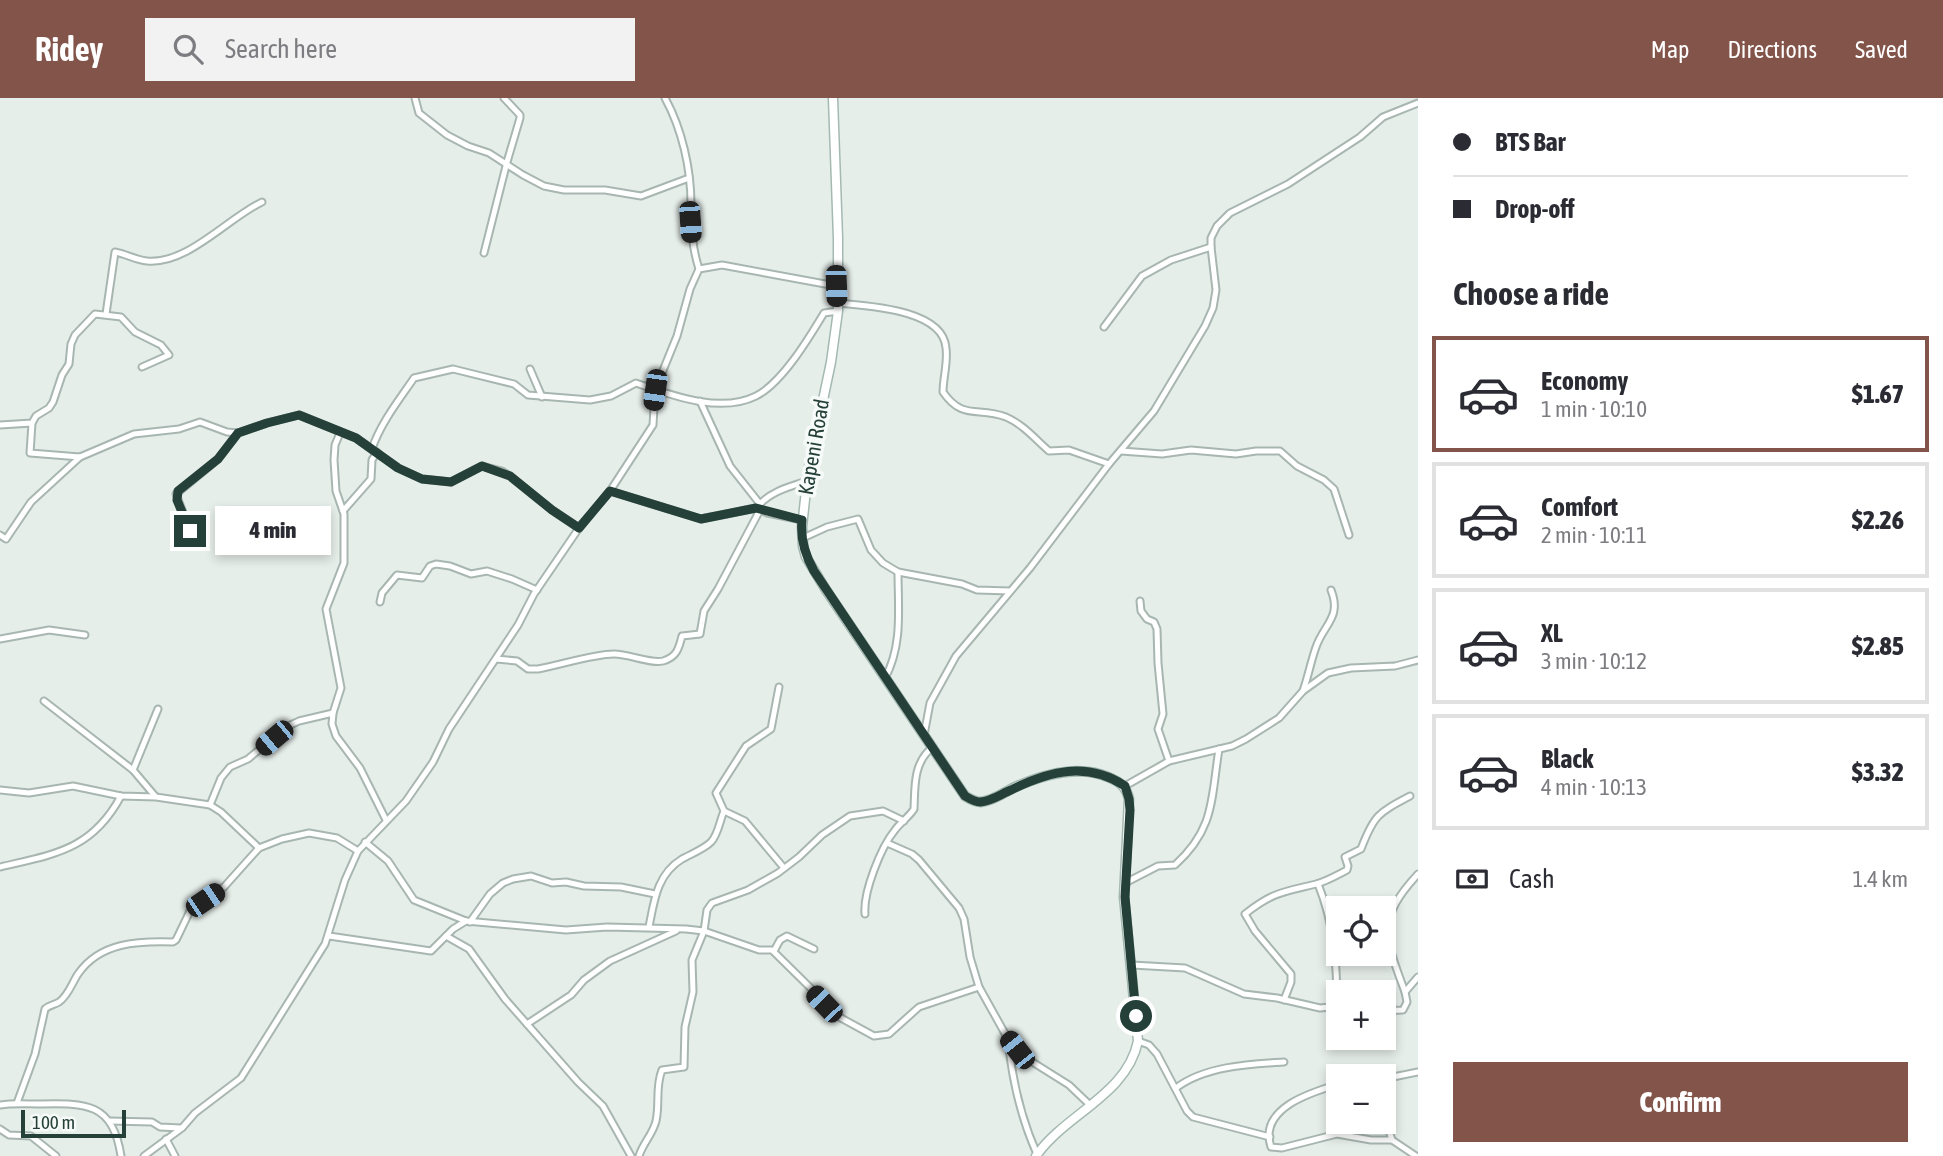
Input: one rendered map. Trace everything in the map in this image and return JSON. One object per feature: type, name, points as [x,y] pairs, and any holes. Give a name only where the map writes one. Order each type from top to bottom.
[{"type":"main road","name":"Kapeni Road","points":[[835,100],[837,307],[833,348],[802,520],[806,558],[965,796],[977,802],[988,800],[1026,783],[1069,771],[1094,772],[1125,786]]},
{"type":"main road","points":[[1036,1155],[1128,1069],[1138,1041],[1125,883],[1130,810],[1125,786]]},
{"type":"street","points":[[415,98],[419,114],[447,135],[464,145],[507,162],[523,175],[544,186],[564,190],[605,190],[636,197],[689,178]]},
{"type":"street","points":[[484,253],[507,162],[519,128],[520,114],[504,98]]},
{"type":"street","points":[[144,1156],[242,1077],[329,936],[345,880],[358,851],[407,801],[537,590],[579,528],[610,491],[653,425],[655,390],[677,336],[690,289],[699,269],[691,242],[689,178],[680,132],[665,98]]},
{"type":"street","points":[[924,735],[930,703],[956,656],[1154,411],[1209,318],[1216,290],[1210,247],[1213,233],[1230,213],[1288,184],[1360,137],[1383,117],[1418,103]]},
{"type":"street","points":[[106,314],[115,252],[151,261],[179,255],[197,246],[244,211],[262,202]]},
{"type":"street","points":[[1104,327],[1142,275],[1171,260],[1210,247]]},
{"type":"street","points":[[699,269],[722,265],[836,286]]},
{"type":"street","points":[[343,511],[371,479],[372,460],[381,426],[418,376],[453,369],[514,384],[528,395],[542,397],[590,400],[636,383],[700,401],[741,401],[759,395],[780,375],[824,313],[837,307],[915,316],[930,322],[938,330],[946,348],[943,392],[957,409],[1008,418],[1035,436],[1049,451],[1069,450],[1109,464]]},
{"type":"street","points":[[80,457],[30,453],[32,423],[54,400],[62,375],[69,364],[75,335],[95,314],[121,317],[135,332],[168,351],[169,355],[142,367]]},
{"type":"street","points":[[530,369],[542,397]]},
{"type":"street","points":[[700,401],[730,466],[759,507]]},
{"type":"street","points":[[0,535],[6,539],[31,502],[80,457],[131,434],[185,428],[200,422],[238,433],[299,415],[356,438],[398,468],[433,481],[457,480],[482,466],[502,471],[579,528]]},
{"type":"street","points":[[0,425],[32,423]]},
{"type":"street","points":[[190,531],[176,494],[218,459],[238,433]]},
{"type":"street","points":[[340,433],[335,445],[334,460],[336,491],[343,511],[343,568],[326,610],[341,688],[332,712],[332,724],[335,736],[360,768],[386,820]]},
{"type":"street","points":[[1121,451],[1162,454],[1191,450],[1236,454],[1280,452],[1297,467],[1324,480],[1335,489],[1349,535]]},
{"type":"street","points":[[496,659],[538,669],[603,655],[632,656],[655,662],[670,658],[678,651],[684,635],[699,634],[704,611],[759,507],[780,489],[807,481]]},
{"type":"street","points":[[610,491],[701,519],[759,507],[802,520]]},
{"type":"street","points":[[802,538],[827,527],[858,519],[872,550],[883,563],[898,572],[962,584],[977,590],[1010,591]]},
{"type":"street","points":[[380,602],[382,593],[397,575],[422,578],[434,564],[450,566],[471,574],[486,572],[537,590]]},
{"type":"street","points":[[885,678],[895,657],[900,609],[898,572]]},
{"type":"street","points":[[1303,691],[1316,646],[1335,611],[1331,590]]},
{"type":"street","points":[[1140,601],[1141,611],[1157,629],[1163,715],[1158,729],[1169,761]]},
{"type":"street","points":[[0,639],[49,630],[85,635]]},
{"type":"street","points":[[1125,786],[1169,761],[1232,746],[1269,726],[1303,691],[1334,671],[1395,666],[1418,660]]},
{"type":"street","points":[[779,687],[771,729],[746,746],[716,795],[723,811],[745,821],[784,868]]},
{"type":"street","points":[[44,701],[133,770],[156,797]]},
{"type":"street","points":[[133,770],[158,709]]},
{"type":"street","points":[[210,805],[221,778],[230,767],[248,759],[286,727],[332,712]]},
{"type":"street","points":[[866,914],[865,896],[887,843],[915,809],[915,779],[923,758],[933,747]]},
{"type":"street","points":[[1125,883],[1158,866],[1175,865],[1196,844],[1209,817],[1219,749]]},
{"type":"street","points":[[0,790],[29,793],[73,786],[87,787],[121,796],[156,797],[210,805],[221,812],[258,848]]},
{"type":"street","points":[[0,867],[57,853],[85,840],[101,826],[121,796]]},
{"type":"street","points":[[1284,1000],[1292,982],[1291,974],[1245,915],[1267,897],[1318,884],[1347,870],[1345,857],[1360,849],[1371,823],[1381,812],[1410,796]]},
{"type":"street","points":[[649,927],[655,894],[668,870],[712,841],[723,811]]},
{"type":"street","points":[[639,1156],[657,1118],[657,1093],[662,1070],[684,1067],[685,1027],[693,992],[692,960],[704,932],[707,910],[712,903],[748,890],[784,868],[822,835],[850,816],[883,811],[904,821]]},
{"type":"street","points":[[17,1103],[35,1054],[45,1009],[60,1001],[85,965],[113,948],[130,942],[176,940],[188,914],[225,887],[258,848],[309,833],[337,838],[358,851]]},
{"type":"street","points":[[365,842],[388,861],[414,900],[468,922]]},
{"type":"street","points":[[887,843],[919,860],[959,908],[964,919],[970,957],[979,987],[1008,1039],[1026,1058],[1069,1085],[1090,1105]]},
{"type":"street","points":[[1396,904],[1418,874]]},
{"type":"street","points":[[468,922],[490,894],[513,878],[531,876],[552,883],[621,887],[655,894]]},
{"type":"street","points":[[1318,884],[1326,904]]},
{"type":"street","points":[[329,936],[428,951],[458,924],[468,922],[566,930],[649,927],[704,932],[740,944],[774,951],[824,1004],[841,1018],[874,1036],[889,1034],[915,1010],[927,1003],[979,987]]},
{"type":"street","points":[[527,1024],[571,995],[584,980],[610,961],[654,939],[686,929]]},
{"type":"street","points":[[446,936],[468,949],[505,999],[578,1082],[603,1106],[631,1156]]},
{"type":"street","points":[[774,951],[783,937],[788,936],[814,949]]},
{"type":"street","points":[[1132,965],[1185,968],[1244,994],[1326,1007]]},
{"type":"street","points":[[1394,966],[1407,1002],[1404,1010],[1396,1010]]},
{"type":"street","points":[[1405,992],[1418,977]]},
{"type":"street","points":[[1008,1039],[1013,1087],[1036,1155]]},
{"type":"street","points":[[1138,1041],[1153,1048],[1187,1111],[1193,1117],[1270,1137]]},
{"type":"street","points":[[1176,1088],[1214,1072],[1253,1064],[1284,1062]]},
{"type":"street","points":[[1396,1076],[1418,1072]]},
{"type":"street","points":[[1326,1088],[1304,1095],[1285,1106],[1272,1125],[1270,1146],[1277,1148],[1331,1135],[1392,1140],[1416,1156]]},
{"type":"street","points":[[0,1105],[67,1102],[96,1110],[109,1121],[121,1156]]},
{"type":"street","points":[[109,1121],[152,1122],[160,1127],[182,1128]]},
{"type":"street","points":[[0,1129],[9,1135],[31,1136],[56,1156]]},
{"type":"street","points":[[1390,1134],[1392,1140]]},
{"type":"street","points":[[166,1139],[175,1156]]},
{"type":"route","points":[[190,531],[177,500],[178,491],[218,459],[238,433],[299,415],[356,438],[398,468],[422,479],[451,482],[482,466],[502,471],[579,528],[610,491],[701,519],[756,508],[802,520],[806,558],[965,796],[981,802],[1026,783],[1082,770],[1094,772],[1125,786],[1130,810],[1125,897],[1136,1016]]}]
